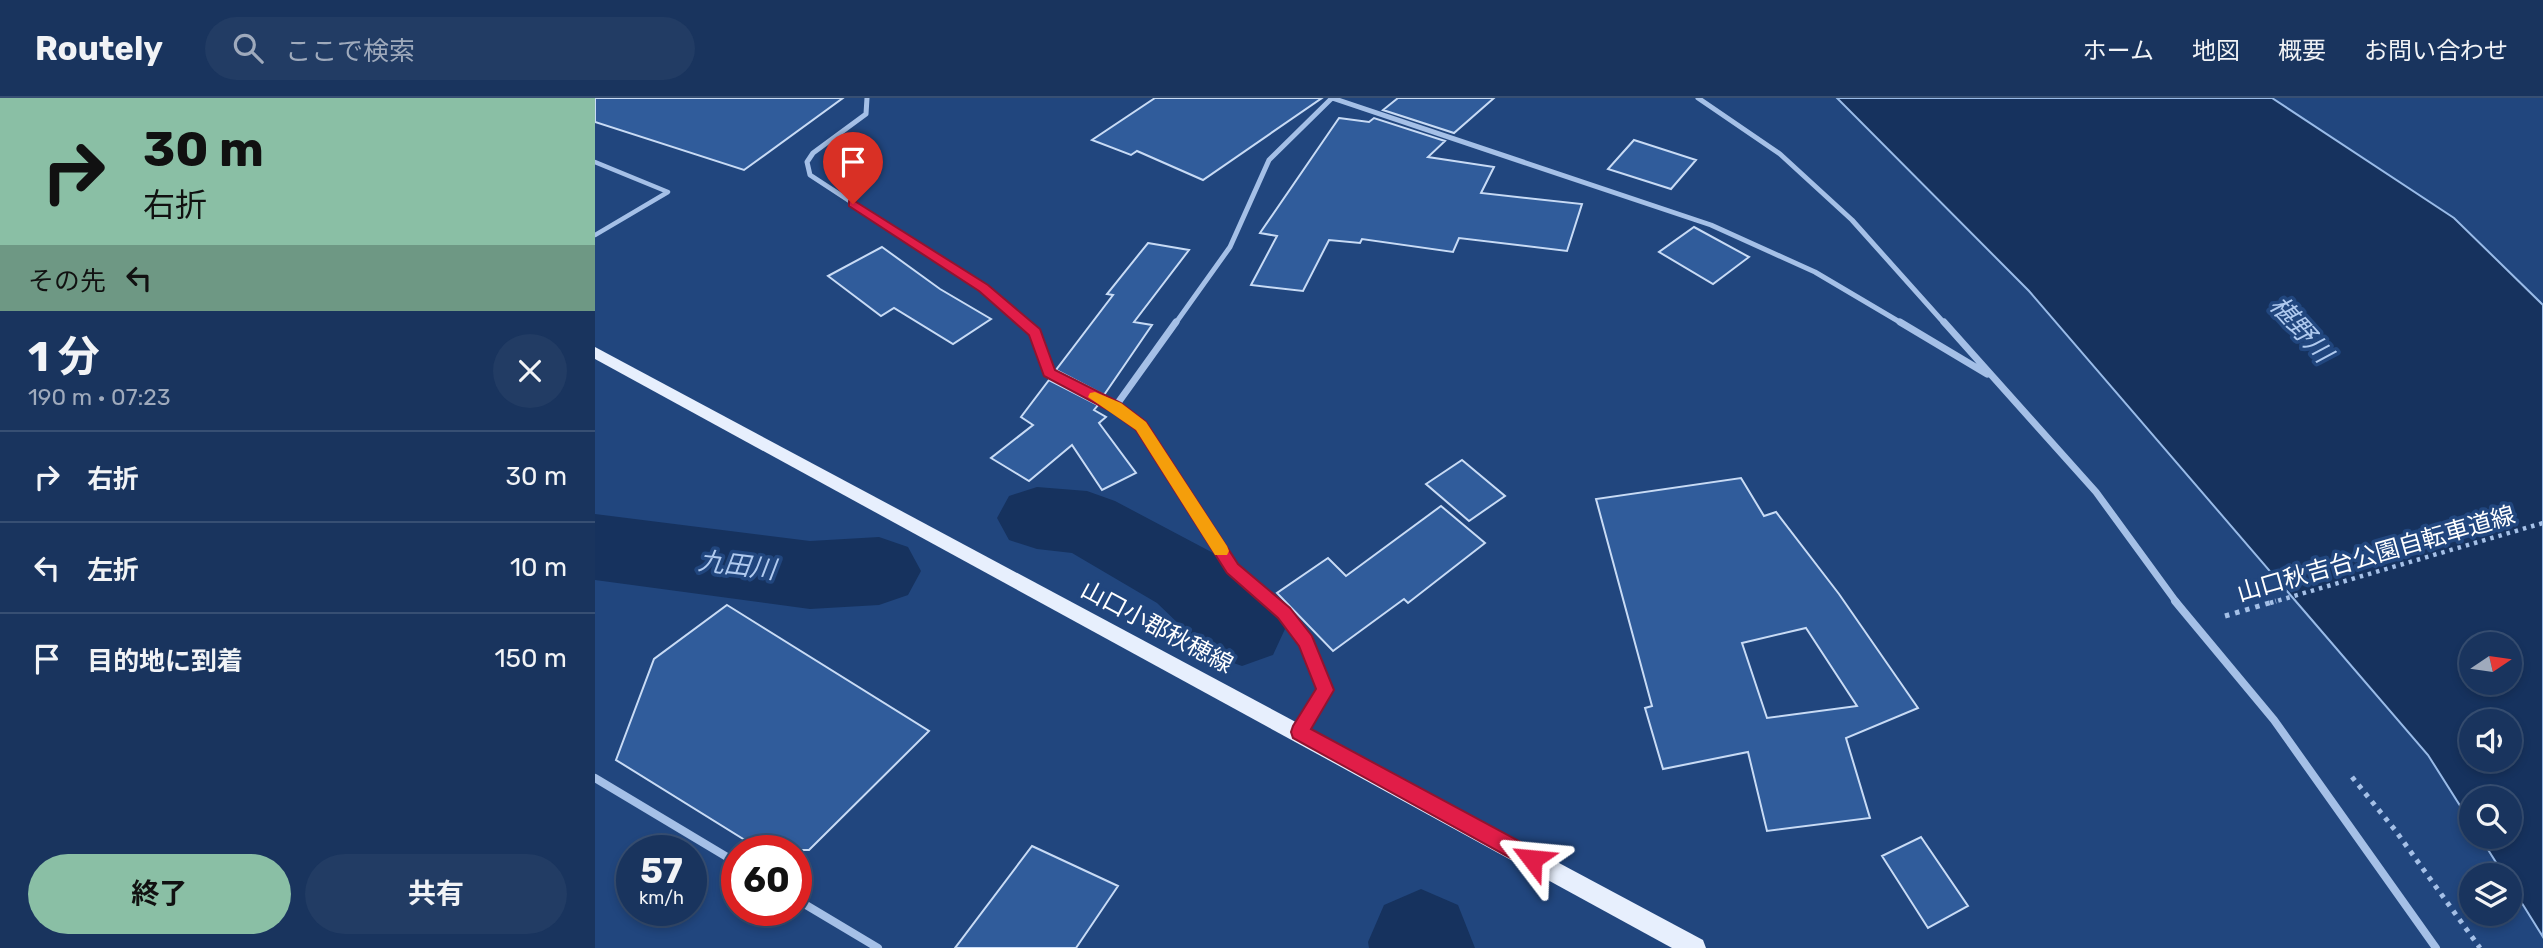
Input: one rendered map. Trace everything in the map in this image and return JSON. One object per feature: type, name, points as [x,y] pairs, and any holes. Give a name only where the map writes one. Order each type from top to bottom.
[{"type":"main road","name":"山口小郡秋穂線","points":[[595,352],[1695,948]]},
{"type":"street","points":[[867,98],[866,114],[813,153],[807,162],[810,175],[983,288],[1035,332],[1049,373],[1115,407],[1141,426],[1232,568],[1284,613],[1306,642],[1325,690],[1300,732]]},
{"type":"street","points":[[1115,407],[1230,247],[1269,160],[1332,98],[1711,225],[1815,272],[1994,378]]},
{"type":"street","points":[[1698,98],[1780,154],[1852,220],[2096,492],[2186,616],[2274,720],[2436,948]]},
{"type":"street","points":[[595,778],[721,853]]},
{"type":"street","points":[[812,909],[878,948]]},
{"type":"lane","points":[[595,162],[668,192],[595,235]]},
{"type":"path","name":"山口秋吉台公園自転車道線","points":[[2219,618],[2543,523]]},
{"type":"water","name":"椹野川","points":[[1837,98],[2272,98],[2454,218],[2543,305],[2543,937],[2522,903],[2522,863],[2496,863],[2488,849],[2522,849],[2522,786],[2459,786],[2459,804],[2428,755],[2029,291]]},
{"type":"building","points":[[595,98],[843,98],[744,170],[595,122]]},
{"type":"building","points":[[1155,98],[1322,98],[1203,180],[1137,151],[1131,155],[1092,140]]},
{"type":"building","points":[[1398,98],[1494,98],[1454,133],[1383,110]]},
{"type":"building","points":[[1339,118],[1369,122],[1374,118],[1445,141],[1428,157],[1494,167],[1481,193],[1582,204],[1567,251],[1459,238],[1453,252],[1362,239],[1360,243],[1329,240],[1303,291],[1251,285],[1277,236],[1260,233]]},
{"type":"building","points":[[1634,140],[1696,160],[1671,189],[1608,169]]},
{"type":"building","points":[[1694,227],[1749,257],[1713,284],[1659,252]]},
{"type":"building","points":[[1148,243],[1189,250],[1134,322],[1152,325],[1104,395],[1056,370],[1113,295],[1107,294]]},
{"type":"building","points":[[882,247],[940,289],[991,319],[953,344],[894,308],[881,316],[828,276]]},
{"type":"building","points":[[1049,380],[1098,405],[1094,410],[1106,417],[1099,423],[1136,473],[1102,490],[1072,445],[1029,481],[991,458],[1033,425],[1021,417]]},
{"type":"building","points":[[1462,460],[1505,496],[1469,521],[1426,484]]},
{"type":"building","points":[[1741,478],[1764,516],[1776,512],[1839,594],[1918,708],[1846,738],[1870,818],[1767,831],[1748,752],[1663,769],[1645,708],[1652,706],[1596,499]],"holes":[[[1806,628],[1857,706],[1767,718],[1742,643]]]},
{"type":"building","points":[[1441,506],[1485,543],[1408,603],[1404,599],[1333,651],[1277,593],[1328,558],[1346,576]]},
{"type":"building","points":[[727,605],[929,731],[812,847],[812,835],[737,835],[616,760],[654,659]]},
{"type":"building","points":[[1921,837],[1968,906],[1928,928],[1882,856]]},
{"type":"building","points":[[1032,846],[1118,886],[1076,948],[955,948]]},
{"type":"waterway","name":"九田川","points":[[1037,518],[1087,523],[1187,579],[1242,629]]},
{"type":"waterway","name":"九田川","points":[[595,547],[810,575],[879,571]]},
{"type":"waterway","name":"九田川","points":[[1421,942],[1422,948]]},
{"type":"slow traffic","points":[[1095,397],[1115,407],[1141,426],[1221,551]]},
{"type":"route","points":[[853,204],[983,288],[1035,332],[1049,373],[1115,407],[1141,426],[1232,568],[1284,613],[1306,642],[1325,690],[1300,732],[1532,859]]}]
